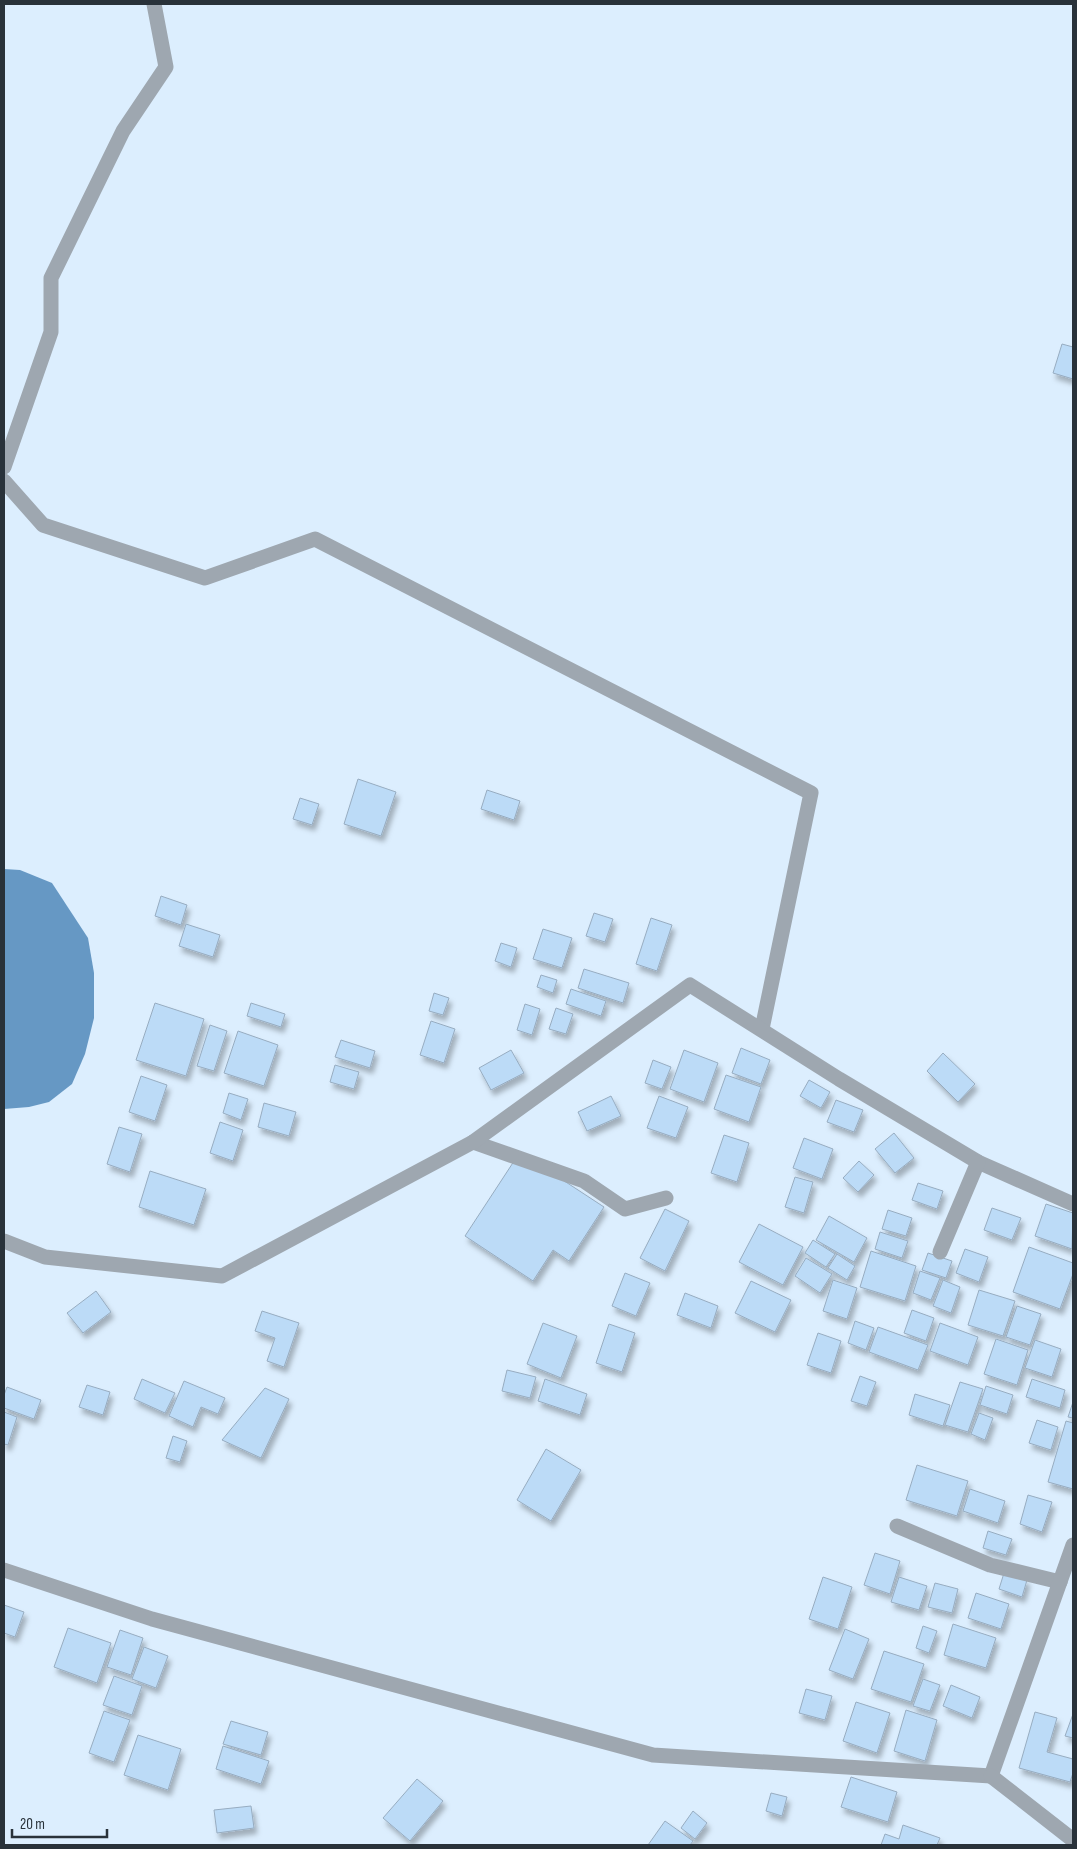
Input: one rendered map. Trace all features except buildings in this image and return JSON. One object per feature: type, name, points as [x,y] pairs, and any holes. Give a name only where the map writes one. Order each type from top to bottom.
[{"type":"street","points":[[4,468],[51,332],[51,278],[123,131],[166,67],[154,4]]},
{"type":"street","points":[[4,481],[43,524],[205,578],[315,539],[811,793],[762,1029]]},
{"type":"street","points":[[4,1241],[45,1257],[222,1276],[473,1142],[690,985],[978,1162],[1073,1204]]},
{"type":"street","points":[[473,1142],[584,1181],[625,1209],[666,1198]]},
{"type":"street","points":[[940,1252],[978,1162]]},
{"type":"street","points":[[897,1526],[990,1565],[1060,1582]]},
{"type":"street","points":[[991,1776],[1073,1546]]},
{"type":"street","points":[[4,1570],[152,1619],[653,1755],[991,1776],[1073,1840]]},
{"type":"water","points":[[4,869],[20,870],[52,883],[88,938],[94,973],[94,1018],[85,1054],[72,1084],[49,1102],[29,1107],[4,1109]]}]
